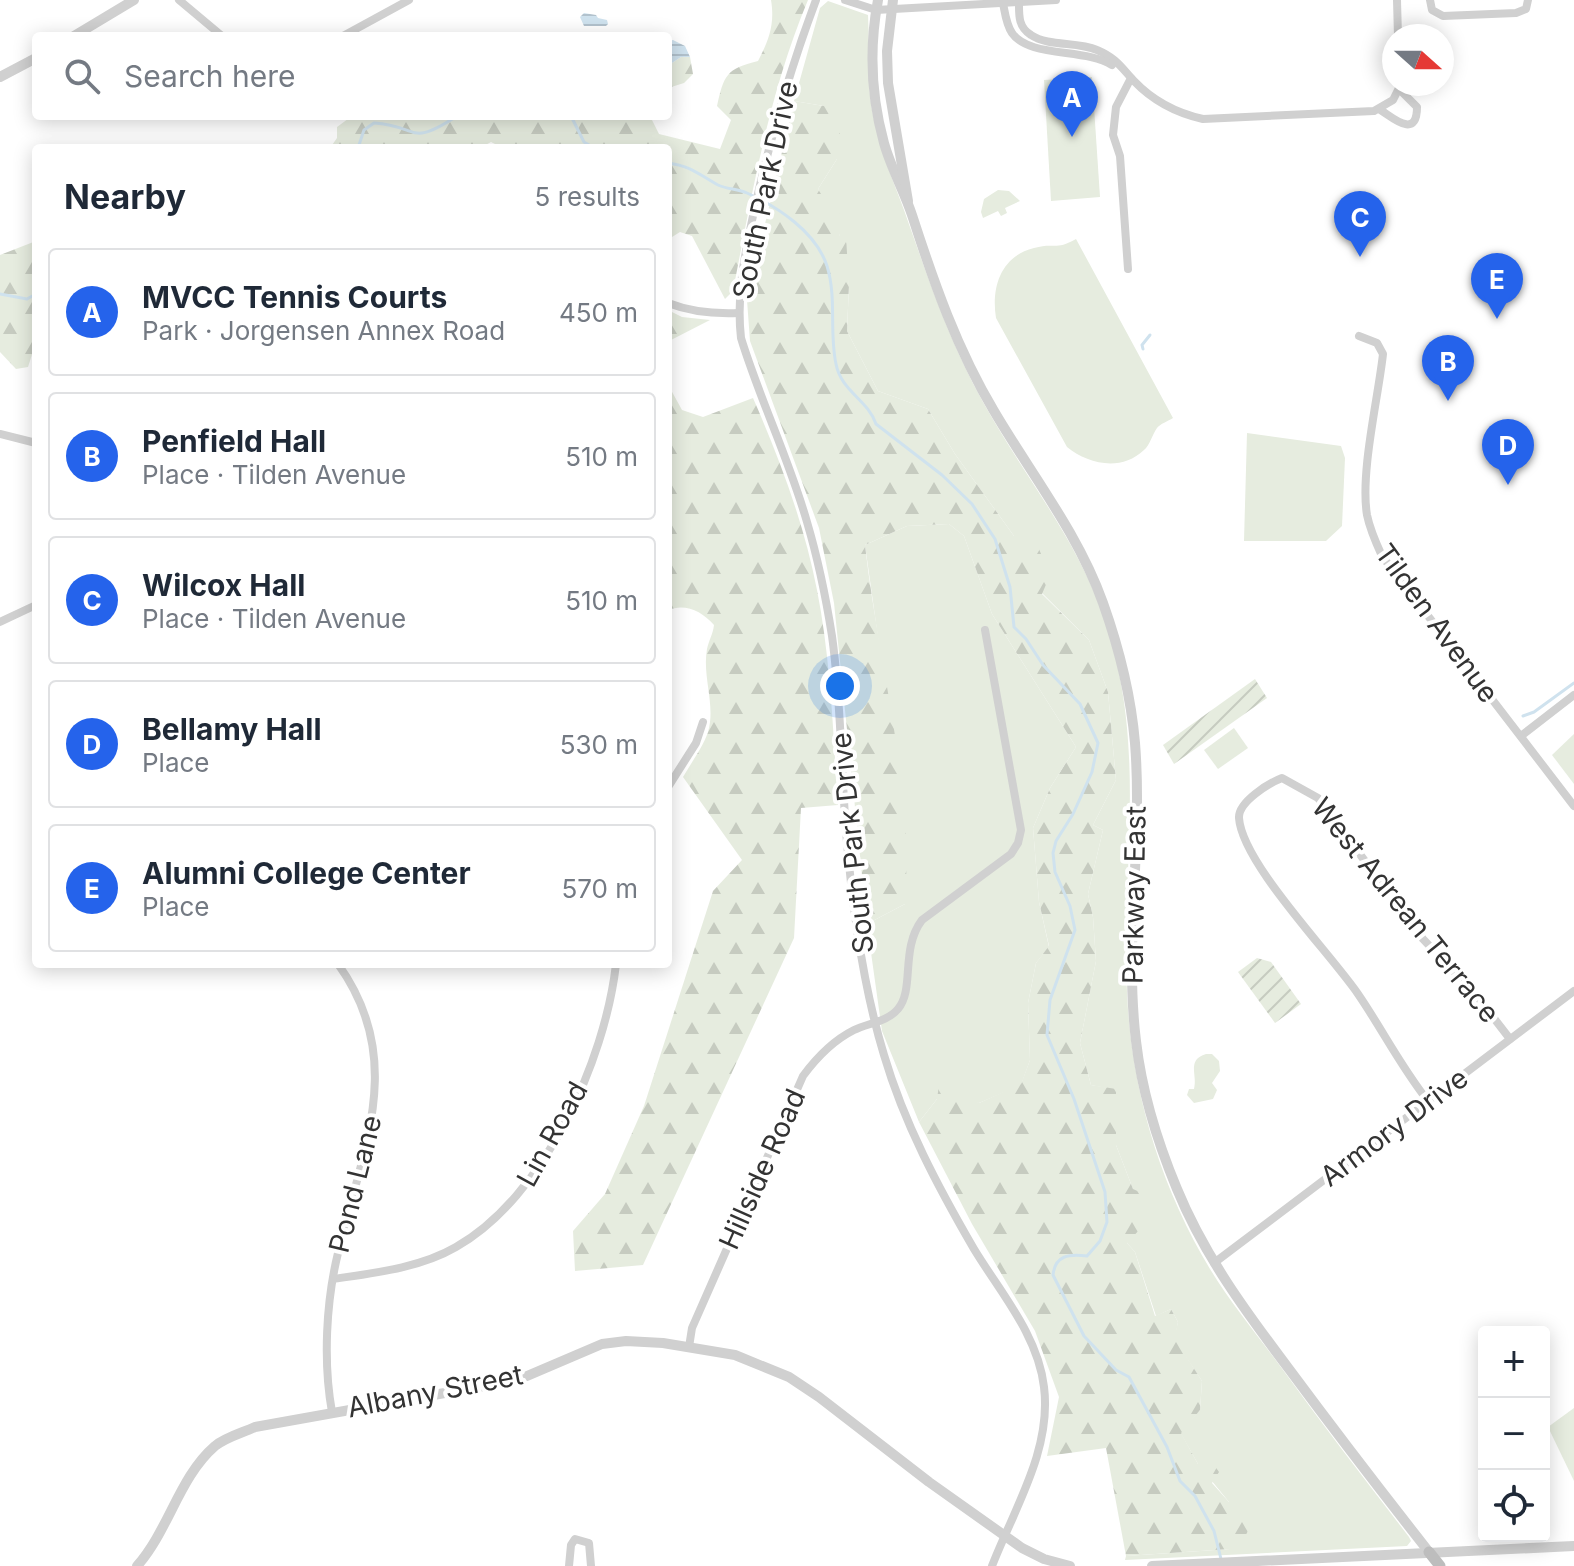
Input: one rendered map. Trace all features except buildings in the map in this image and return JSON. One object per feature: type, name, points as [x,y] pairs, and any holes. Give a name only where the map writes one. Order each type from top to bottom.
[{"type":"main road","points":[[1429,1552],[1440,1566]]},
{"type":"street","points":[[81,32],[134,0]]},
{"type":"street","points":[[179,0],[217,32]]},
{"type":"street","points":[[350,32],[409,0]]},
{"type":"street","name":"South Park Drive","points":[[816,0],[787,82],[770,144],[742,269],[738,313],[741,338],[807,521],[823,588],[836,678],[852,892],[874,1023],[888,1068],[931,1173],[1021,1324],[1040,1367],[1044,1389],[1040,1448],[992,1566]]},
{"type":"street","points":[[845,0],[892,4],[1056,0]]},
{"type":"street","points":[[1397,0],[1398,24]]},
{"type":"street","points":[[1430,0],[1432,10],[1443,16],[1516,13],[1526,9],[1528,0]]},
{"type":"street","points":[[1019,2],[1020,23],[1032,36],[1093,48],[1119,63],[1129,76]]},
{"type":"street","name":"Parkway East","points":[[878,3],[872,41],[877,111],[884,144],[908,203],[936,290],[958,342],[993,410],[1069,530],[1098,590],[1120,655],[1136,745],[1132,990],[1136,1042],[1156,1136],[1179,1194],[1214,1263],[1238,1300],[1341,1440],[1429,1552]]},
{"type":"street","points":[[1003,3],[1010,29],[1023,43],[1097,57],[1129,76],[1163,105],[1186,115],[1203,119],[1379,109],[1395,96]]},
{"type":"street","name":"Parkway East","points":[[892,4],[887,51],[888,83],[908,203]]},
{"type":"street","points":[[0,77],[32,60]]},
{"type":"street","points":[[1128,269],[1120,156],[1113,135],[1116,107],[1129,76]]},
{"type":"street","points":[[1379,109],[1401,124],[1409,123],[1417,111],[1408,96]]},
{"type":"street","points":[[672,305],[708,314],[738,313]]},
{"type":"street","name":"Tilden Avenue","points":[[1359,336],[1377,343],[1383,354],[1366,489],[1367,516],[1382,556],[1574,806]]},
{"type":"street","points":[[0,434],[32,442]]},
{"type":"street","points":[[0,622],[32,607]]},
{"type":"street","name":"Hillside Road","points":[[689,1347],[692,1328],[803,1076],[819,1054],[832,1043],[854,1030],[891,1016],[901,1006],[912,933],[922,920],[1011,854],[1018,843],[1021,830],[985,630]]},
{"type":"street","points":[[1521,736],[1574,695]]},
{"type":"street","points":[[672,781],[696,743],[703,722]]},
{"type":"street","name":"West Adrean Terrace","points":[[1428,1101],[1394,1055],[1356,991],[1249,850],[1239,818],[1244,805],[1278,779],[1287,779],[1313,793],[1423,939],[1476,995],[1510,1039]]},
{"type":"street","name":"Pond Lane","points":[[332,1412],[328,1394],[328,1334],[333,1279],[375,1104],[373,1046],[367,1022],[340,968]]},
{"type":"street","name":"Lin Road","points":[[333,1279],[433,1258],[479,1233],[506,1210],[537,1171],[573,1106],[605,1020],[615,968]]},
{"type":"street","name":"Armory Drive","points":[[1214,1263],[1574,991]]},
{"type":"street","name":"Albany Street","points":[[137,1566],[155,1542],[200,1462],[215,1446],[255,1427],[506,1382],[602,1344],[626,1341],[735,1355],[789,1377],[1005,1536],[1044,1559],[1070,1566]]},
{"type":"street","points":[[569,1566],[571,1545],[575,1539],[589,1543],[591,1566]]},
{"type":"street","points":[[1152,1566],[1574,1546]]},
{"type":"green space","points":[[771,0],[808,0],[772,107],[733,291],[725,299],[692,236],[680,232],[672,237],[672,144],[333,144],[337,138],[337,127],[347,120],[652,120],[659,134],[720,149],[731,120],[717,106],[722,87],[733,71],[758,61],[770,32]]},
{"type":"green space","points":[[828,1],[868,15],[870,90],[876,127],[939,308],[983,402],[1062,530],[1102,612],[1125,708],[1129,755],[1126,943],[1130,1028],[1142,1100],[1163,1170],[1192,1237],[1218,1282],[1409,1537],[1411,1541],[1407,1546],[1125,1560],[1126,1556],[1230,1549],[1229,1502],[1198,1464],[1180,1432],[1200,1410],[1202,1381],[1174,1339],[1178,1322],[1171,1309],[1156,1316],[1135,1252],[1127,1243],[1133,1189],[1116,1145],[1116,1090],[1091,1085],[1080,1043],[1096,961],[1088,894],[1103,830],[1093,825],[1116,780],[1108,692],[1089,640],[1042,593],[1014,536],[955,454],[928,409],[878,391],[847,331],[849,285],[840,236],[818,189],[837,159],[824,106],[794,101],[820,8]]},
{"type":"green space","points":[[681,57],[690,57],[693,74],[684,83],[672,87],[672,63]]},
{"type":"green space","points":[[1092,77],[1100,197],[1051,201],[1044,80]]},
{"type":"green space","points":[[794,101],[824,106],[840,134],[837,159],[818,189],[827,204],[838,210],[841,220],[837,226],[840,236],[846,237],[849,285],[847,331],[878,391],[928,409],[955,454],[1014,536],[1033,535],[1050,575],[1042,594],[1089,640],[1108,692],[1116,780],[1093,825],[1103,830],[1088,894],[1096,961],[1080,1043],[1091,1085],[1116,1089],[1116,1145],[1133,1189],[1146,1195],[1141,1228],[1127,1243],[1135,1252],[1155,1316],[1171,1309],[1178,1322],[1175,1339],[1202,1381],[1200,1410],[1181,1433],[1198,1464],[1212,1462],[1219,1472],[1212,1483],[1229,1502],[1248,1497],[1250,1514],[1247,1533],[1230,1549],[1126,1556],[1106,1448],[1047,1456],[1059,1397],[1035,1331],[972,1224],[919,1122],[937,1099],[939,1085],[979,1103],[1021,1084],[1030,1060],[1028,1003],[1036,963],[1049,946],[1039,902],[1033,828],[1050,788],[1076,747],[992,614],[964,536],[949,524],[907,526],[865,545],[900,769],[906,859],[905,904],[867,924],[834,603],[819,528],[750,341],[747,300]]},
{"type":"green space","points":[[998,190],[1009,191],[1020,201],[1005,208],[1007,213],[1001,216],[998,211],[983,218],[984,199]]},
{"type":"green space","points":[[1076,239],[1173,418],[1157,428],[1148,445],[1135,457],[1115,463],[1085,458],[1067,447],[996,318],[997,284],[1013,258],[1034,248],[1059,246]]},
{"type":"green space","points":[[32,243],[32,354],[28,367],[16,369],[0,352],[0,255]]},
{"type":"green space","points":[[672,312],[682,317],[710,320],[672,339]]},
{"type":"green space","points":[[672,392],[682,410],[703,417],[753,398],[790,492],[812,565],[828,670],[838,805],[801,808],[794,938],[643,1265],[575,1271],[573,1231],[605,1194],[644,1106],[713,891],[742,860],[683,777],[708,732],[711,712],[706,659],[714,625],[693,610],[674,608]]},
{"type":"green space","points":[[1247,433],[1341,446],[1345,458],[1342,526],[1326,541],[1244,541]]},
{"type":"green space","points":[[949,524],[964,536],[992,614],[1076,747],[1050,788],[1033,828],[1039,902],[1049,947],[1036,963],[1028,1003],[1030,1060],[1021,1085],[979,1103],[937,1099],[919,1122],[882,1031],[867,924],[905,904],[903,815],[865,545],[907,526]]},
{"type":"green space","points":[[1255,679],[1267,698],[1174,764],[1163,745]]},
{"type":"green space","points":[[1234,728],[1248,748],[1218,769],[1204,750]]},
{"type":"green space","points":[[1574,734],[1574,784],[1552,755]]},
{"type":"green space","points":[[1257,958],[1271,962],[1301,1004],[1275,1023],[1238,972]]},
{"type":"green space","points":[[1206,1054],[1212,1054],[1219,1061],[1220,1071],[1212,1083],[1217,1090],[1213,1099],[1194,1103],[1187,1095],[1189,1089],[1194,1089],[1194,1064]]},
{"type":"green space","points":[[1574,1408],[1574,1481],[1550,1431],[1550,1426]]},
{"type":"water","points":[[584,13],[607,20],[608,24],[584,26],[580,17]]},
{"type":"water","points":[[672,40],[685,46],[690,57],[681,57],[672,63]]},
{"type":"waterway","points":[[359,144],[364,130],[374,123],[421,133],[451,120]]},
{"type":"waterway","points":[[573,120],[587,144]]},
{"type":"waterway","points":[[672,164],[689,168],[718,185],[759,199],[783,213],[814,242],[822,254],[830,278],[834,352],[843,381],[867,408],[876,424],[942,475],[972,504],[995,539],[1010,587],[1014,627],[1043,665],[1080,704],[1098,743],[1092,772],[1073,814],[1056,841],[1053,853],[1055,872],[1070,906],[1075,930],[1050,1000],[1047,1035],[1074,1099],[1105,1192],[1107,1222],[1100,1241],[1087,1256],[1064,1257],[1057,1263],[1053,1275],[1084,1336],[1116,1370],[1129,1377],[1167,1447],[1180,1481],[1195,1496],[1214,1531],[1221,1559]]},
{"type":"waterway","points":[[0,294],[27,299],[32,296]]},
{"type":"waterway","points":[[1143,349],[1142,345],[1150,335]]},
{"type":"waterway","points":[[1523,716],[1534,712],[1574,683]]},
{"type":"place","name":"MVCC Tennis Courts","points":[[1072,137]]},
{"type":"place","name":"Wilcox Hall","points":[[1360,257]]},
{"type":"place","name":"Alumni College Center","points":[[1497,319]]},
{"type":"place","name":"Penfield Hall","points":[[1448,401]]},
{"type":"place","name":"Bellamy Hall","points":[[1508,485]]}]
